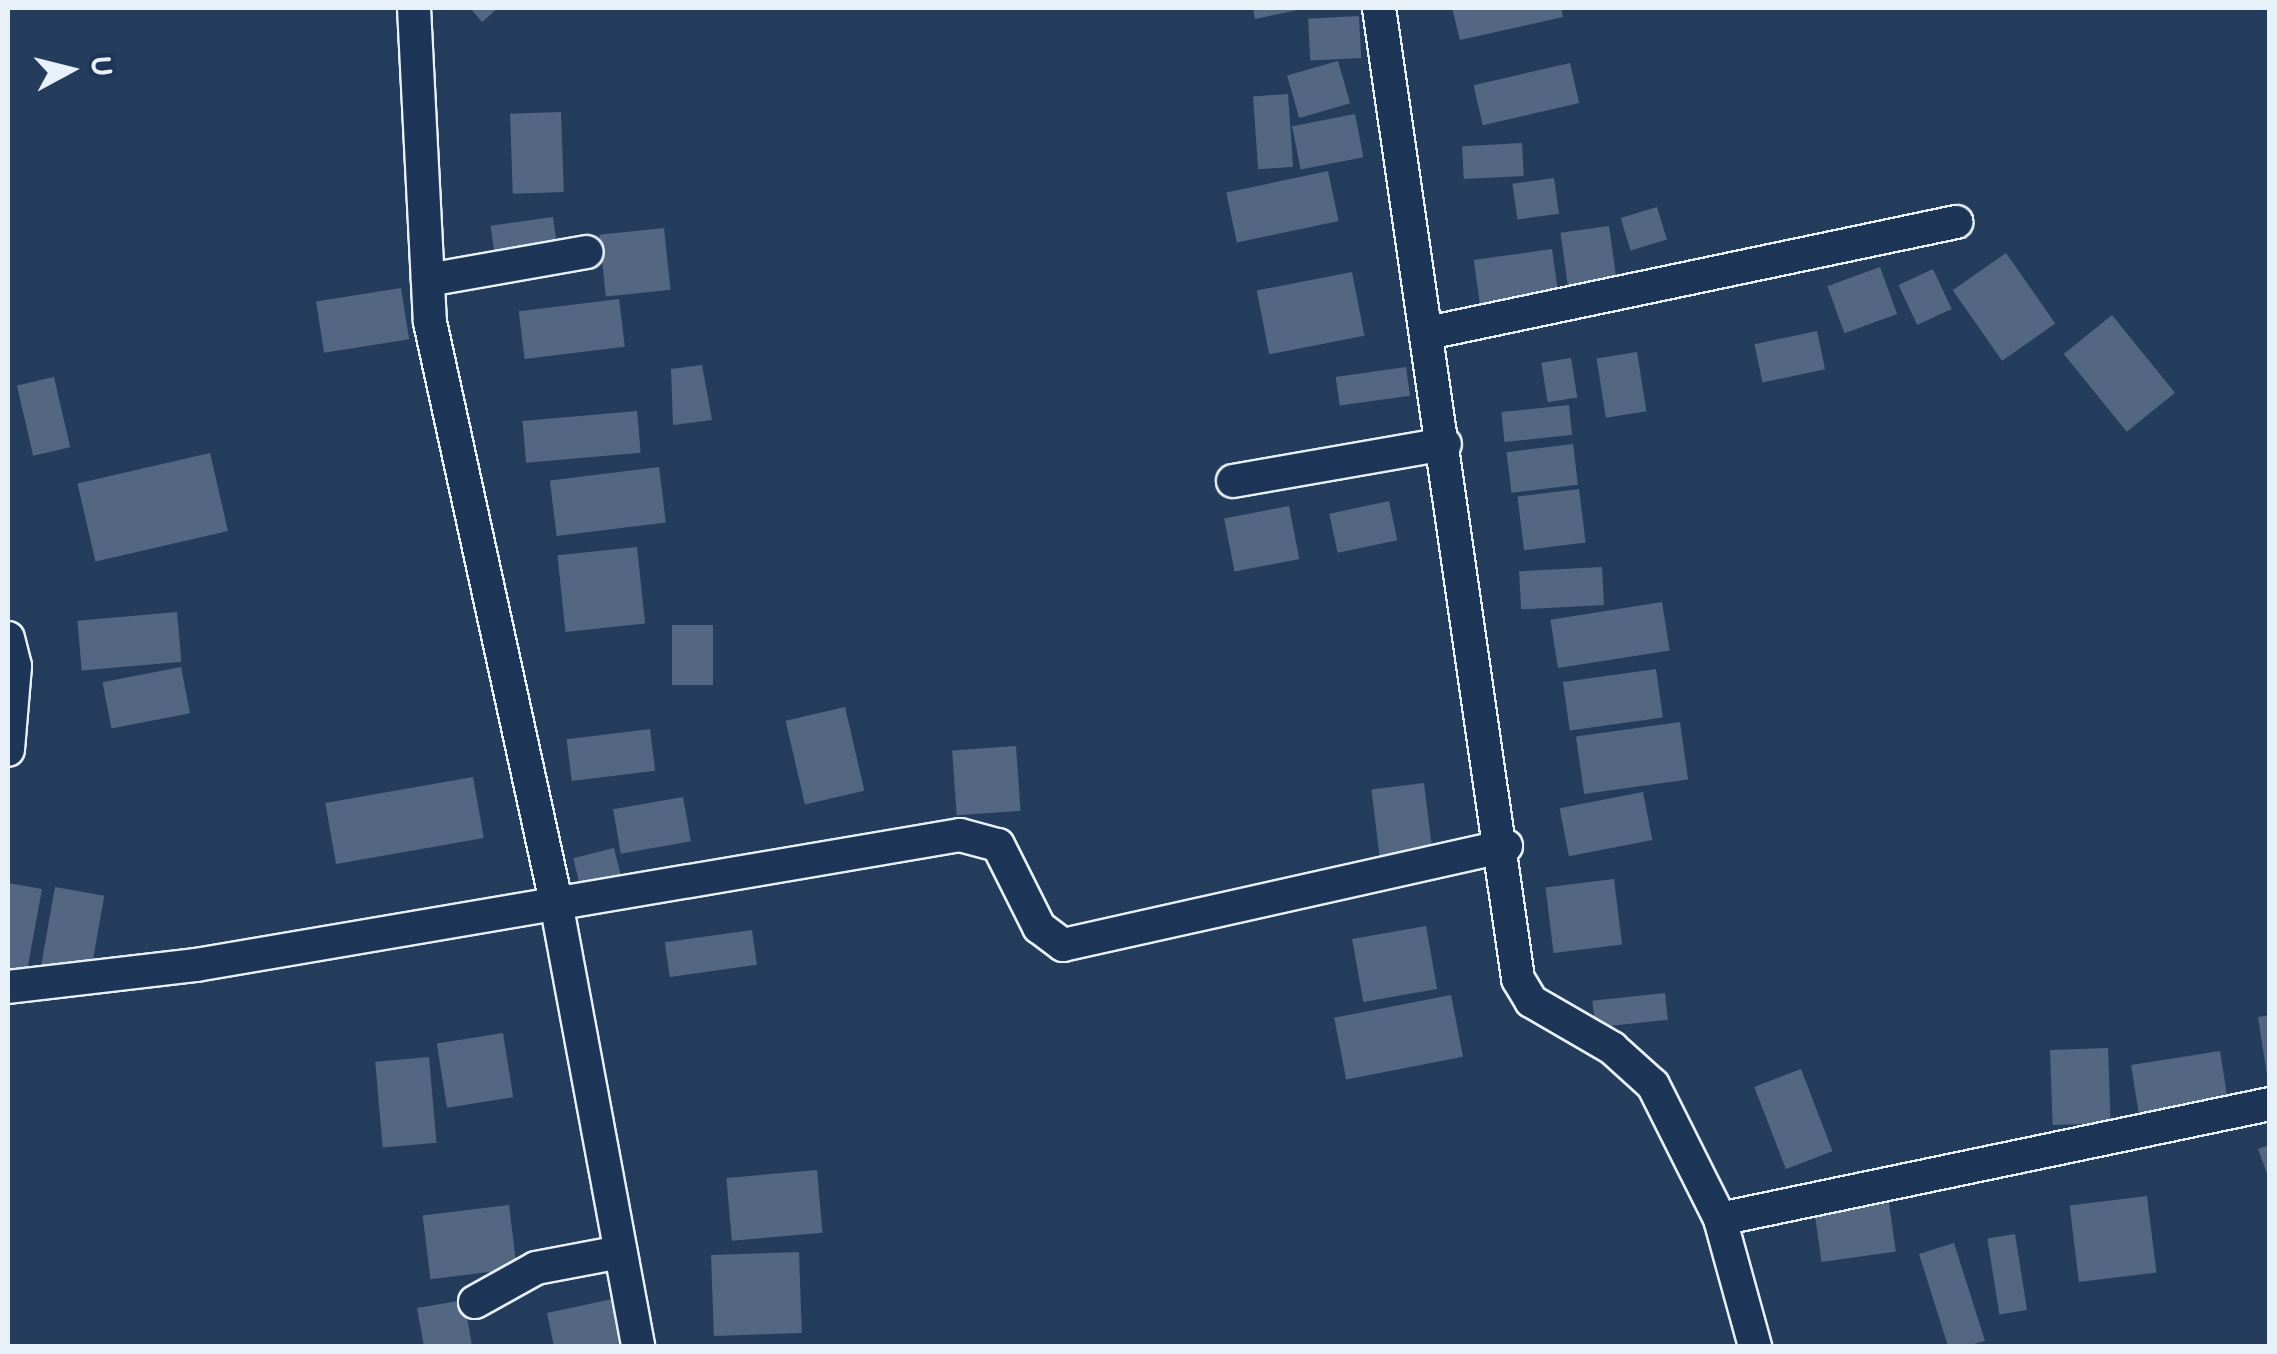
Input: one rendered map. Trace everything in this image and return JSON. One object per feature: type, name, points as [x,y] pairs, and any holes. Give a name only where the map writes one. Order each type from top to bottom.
[{"type":"street","points":[[414,8],[428,280],[554,897],[638,1346]]},
{"type":"street","points":[[1379,8],[1506,846],[1518,979],[1531,1001],[1612,1048],[1653,1085],[1720,1219],[1755,1346]]},
{"type":"street","points":[[1428,333],[1956,222]]},
{"type":"street","points":[[428,280],[588,252]]},
{"type":"street","points":[[1233,481],[1444,444]]},
{"type":"street","points":[[8,638],[15,666],[8,750]]},
{"type":"street","points":[[8,987],[196,965],[554,897],[980,836],[998,844],[1039,927],[1064,945],[1506,846]]},
{"type":"street","points":[[1720,1219],[2270,1104]]},
{"type":"street","points":[[474,1302],[536,1268],[621,1252]]},
{"type":"building","points":[[470,8],[498,8],[482,22]]},
{"type":"building","points":[[1253,8],[1301,8],[1302,9],[1255,19]]},
{"type":"building","points":[[1452,8],[1561,8],[1563,17],[1460,40]]},
{"type":"building","points":[[1359,16],[1361,58],[1310,61],[1308,19]]},
{"type":"building","points":[[1338,61],[1350,103],[1299,118],[1287,76]]},
{"type":"building","points":[[1570,63],[1579,103],[1483,125],[1474,85]]},
{"type":"building","points":[[1288,94],[1293,167],[1258,169],[1253,96]]},
{"type":"building","points":[[561,112],[564,192],[513,194],[510,114]]},
{"type":"building","points":[[1355,114],[1363,157],[1301,169],[1292,126]]},
{"type":"building","points":[[1522,143],[1524,176],[1464,179],[1462,146]]},
{"type":"building","points":[[1328,171],[1339,221],[1237,243],[1226,193]]},
{"type":"building","points":[[1554,178],[1559,214],[1517,219],[1512,184]]},
{"type":"building","points":[[1657,207],[1667,240],[1631,251],[1621,218]]},
{"type":"building","points":[[553,217],[557,246],[495,254],[491,226]]},
{"type":"building","points":[[1609,226],[1617,285],[1569,292],[1560,233]]},
{"type":"building","points":[[664,228],[670,290],[606,296],[599,235]]},
{"type":"building","points":[[1552,249],[1559,297],[1480,308],[1474,260]]},
{"type":"building","points":[[2006,253],[2055,323],[2002,361],[1953,290]]},
{"type":"building","points":[[1880,267],[1897,314],[1844,333],[1827,286]]},
{"type":"building","points":[[1933,269],[1952,309],[1917,325],[1899,285]]},
{"type":"building","points":[[1352,272],[1364,336],[1269,354],[1257,291]]},
{"type":"building","points":[[401,288],[409,339],[324,353],[316,301]]},
{"type":"building","points":[[619,299],[625,347],[525,359],[519,311]]},
{"type":"building","points":[[2112,315],[2175,393],[2127,432],[2064,354]]},
{"type":"building","points":[[1817,331],[1825,369],[1763,382],[1754,344]]},
{"type":"building","points":[[1637,352],[1646,411],[1606,418],[1597,358]]},
{"type":"building","points":[[1571,358],[1577,398],[1548,402],[1541,363]]},
{"type":"building","points":[[702,365],[712,420],[673,425],[671,369]]},
{"type":"building","points":[[1406,367],[1410,396],[1340,406],[1336,377]]},
{"type":"building","points":[[54,377],[70,447],[33,456],[17,386]]},
{"type":"building","points":[[1569,405],[1572,435],[1505,442],[1501,412]]},
{"type":"building","points":[[637,411],[641,453],[526,463],[522,421]]},
{"type":"building","points":[[1573,444],[1578,485],[1511,493],[1506,452]]},
{"type":"building","points":[[210,453],[228,531],[95,562],[77,484]]},
{"type":"building","points":[[659,467],[666,523],[557,536],[550,480]]},
{"type":"building","points":[[1579,489],[1586,543],[1524,550],[1517,497]]},
{"type":"building","points":[[1389,501],[1397,540],[1338,553],[1329,514]]},
{"type":"building","points":[[1289,506],[1299,559],[1235,572],[1224,519]]},
{"type":"building","points":[[637,547],[645,624],[565,632],[557,555]]},
{"type":"building","points":[[1602,567],[1604,605],[1521,609],[1519,571]]},
{"type":"building","points":[[1662,602],[1670,650],[1558,668],[1550,620]]},
{"type":"building","points":[[177,612],[181,662],[82,671],[77,621]]},
{"type":"building","points":[[672,625],[713,625],[713,685],[672,685]]},
{"type":"building","points":[[181,667],[190,713],[111,728],[102,682]]},
{"type":"building","points":[[1656,669],[1663,718],[1570,731],[1563,682]]},
{"type":"building","points":[[845,707],[864,791],[805,805],[786,721]]},
{"type":"building","points":[[1680,722],[1688,779],[1584,794],[1576,737]]},
{"type":"building","points":[[650,729],[655,771],[572,781],[567,739]]},
{"type":"building","points":[[1016,746],[1021,811],[957,815],[952,750]]},
{"type":"building","points":[[473,777],[484,838],[336,864],[325,803]]},
{"type":"building","points":[[1424,783],[1433,855],[1380,862],[1371,789]]},
{"type":"building","points":[[1643,792],[1652,840],[1569,856],[1560,808]]},
{"type":"building","points":[[683,797],[691,841],[621,854],[613,809]]},
{"type":"building","points":[[614,848],[622,879],[581,889],[573,858]]},
{"type":"building","points":[[1614,879],[1622,945],[1554,953],[1546,887]]},
{"type":"building","points":[[8,883],[42,889],[25,982],[8,979]]},
{"type":"building","points":[[55,887],[104,896],[90,974],[41,966]]},
{"type":"building","points":[[1426,926],[1437,989],[1363,1002],[1352,939]]},
{"type":"building","points":[[752,930],[757,965],[670,977],[665,942]]},
{"type":"building","points":[[1665,993],[1668,1020],[1595,1027],[1592,1001]]},
{"type":"building","points":[[1451,995],[1463,1057],[1346,1080],[1334,1018]]},
{"type":"building","points":[[2270,1015],[2270,1074],[2267,1075],[2258,1017]]},
{"type":"building","points":[[503,1033],[513,1097],[447,1108],[437,1043]]},
{"type":"building","points":[[2108,1048],[2111,1123],[2053,1125],[2050,1050]]},
{"type":"building","points":[[2220,1051],[2228,1099],[2139,1113],[2131,1065]]},
{"type":"building","points":[[429,1057],[436,1143],[383,1147],[375,1062]]},
{"type":"building","points":[[1801,1069],[1833,1151],[1786,1169],[1754,1087]]},
{"type":"building","points":[[2270,1145],[2270,1179],[2269,1179],[2258,1149]]},
{"type":"building","points":[[817,1170],[822,1233],[732,1241],[726,1178]]},
{"type":"building","points":[[2147,1196],[2156,1272],[2079,1282],[2070,1206]]},
{"type":"building","points":[[1889,1203],[1896,1252],[1822,1262],[1815,1213]]},
{"type":"building","points":[[509,1205],[517,1269],[430,1279],[423,1216]]},
{"type":"building","points":[[2015,1234],[2027,1310],[1999,1314],[1987,1238]]},
{"type":"building","points":[[1954,1243],[1985,1341],[1966,1346],[1948,1346],[1919,1254]]},
{"type":"building","points":[[799,1252],[802,1333],[714,1336],[711,1255]]},
{"type":"building","points":[[617,1298],[628,1346],[554,1346],[547,1313]]},
{"type":"building","points":[[464,1300],[472,1346],[424,1346],[417,1308]]}]
